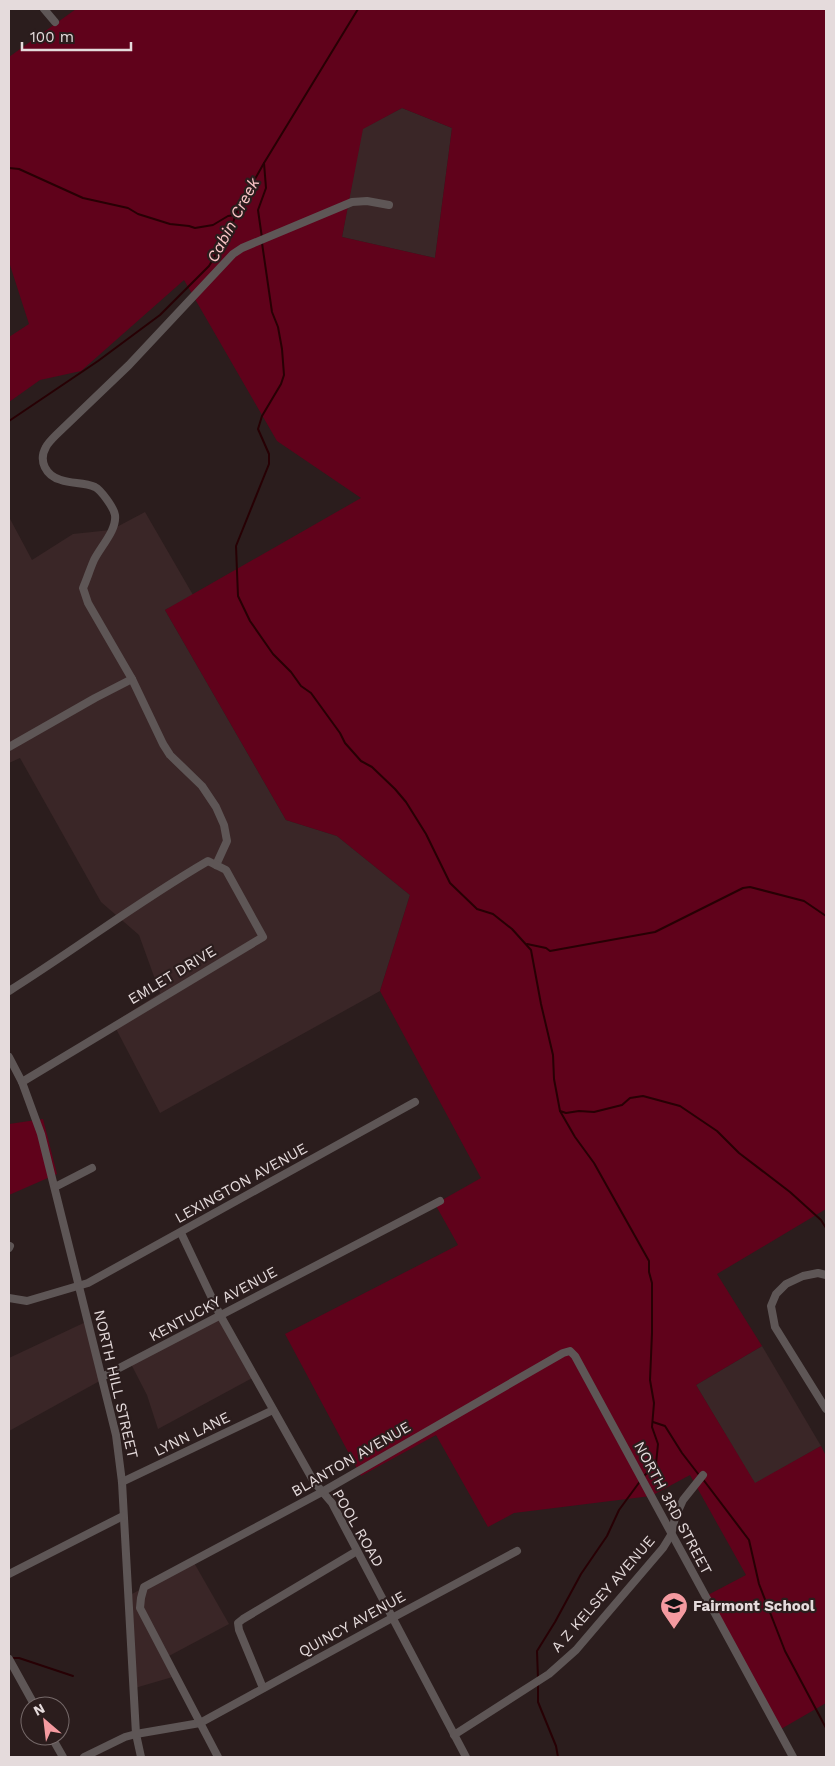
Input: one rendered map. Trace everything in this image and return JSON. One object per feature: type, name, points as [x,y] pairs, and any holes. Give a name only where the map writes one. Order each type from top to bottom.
[{"type":"street","points":[[44,9],[55,22]]},
{"type":"street","points":[[9,991],[95,936],[175,880],[208,861],[216,865],[227,841],[224,824],[216,807],[202,786],[170,755],[163,744],[132,679],[88,603],[83,588],[95,558],[115,524],[115,512],[100,491],[94,487],[53,477],[45,470],[42,460],[45,448],[56,435],[129,365],[238,251],[352,202],[367,201],[389,205]]},
{"type":"street","points":[[9,747],[132,679]]},
{"type":"street","name":"EMLET DRIVE","points":[[22,1082],[263,937],[226,870],[216,865]]},
{"type":"street","name":"NORTH HILL STREET","points":[[9,1057],[22,1082],[41,1134],[116,1435],[122,1482],[136,1734],[141,1757]]},
{"type":"street","name":"LEXINGTON AVENUE","points":[[9,1298],[27,1300],[79,1286],[181,1233],[415,1102]]},
{"type":"street","points":[[55,1187],[92,1168]]},
{"type":"street","name":"KENTUCKY AVENUE","points":[[102,1377],[440,1201]]},
{"type":"street","name":"POOL ROAD","points":[[181,1233],[220,1315],[314,1482],[332,1504],[466,1757]]},
{"type":"street","points":[[826,1275],[818,1273],[803,1276],[786,1284],[776,1294],[772,1306],[775,1327],[826,1409]]},
{"type":"street","name":"BLANTON AVENUE","points":[[200,1723],[140,1608],[144,1588],[322,1492],[563,1353],[570,1351]]},
{"type":"street","name":"NORTH 3RD STREET","points":[[570,1351],[575,1356],[793,1757]]},
{"type":"street","name":"LYNN LANE","points":[[122,1482],[273,1410]]},
{"type":"street","name":"A Z KELSEY AVENUE","points":[[454,1735],[550,1674],[576,1650],[663,1548],[671,1535],[675,1518],[683,1500],[702,1475]]},
{"type":"street","points":[[9,1574],[123,1516]]},
{"type":"street","points":[[263,1688],[238,1624],[243,1619],[357,1551]]},
{"type":"street","name":"QUINCY AVENUE","points":[[84,1757],[125,1737],[200,1723],[517,1551]]},
{"type":"street","points":[[9,1659],[29,1696]]},
{"type":"street","points":[[200,1723],[218,1757]]},
{"type":"street","points":[[57,1746],[63,1757]]},
{"type":"shaded area","points":[[76,9],[826,9],[826,1209],[717,1274],[762,1346],[696,1385],[755,1483],[821,1446],[826,1456],[826,1703],[781,1729],[706,1596],[746,1575],[690,1475],[651,1496],[514,1513],[488,1527],[436,1435],[361,1476],[285,1334],[458,1245],[435,1204],[481,1178],[380,991],[410,895],[337,836],[286,820],[165,610],[361,498],[277,441],[184,280],[81,371],[40,380],[9,402],[9,337],[29,324],[9,262],[9,57]],"holes":[[[402,108],[452,128],[435,258],[342,237],[363,129]]]},
{"type":"shaded area","points":[[402,108],[452,128],[435,258],[342,237],[362,129]]},
{"type":"shaded area","points":[[145,512],[193,595],[165,610],[286,820],[337,836],[410,895],[380,991],[160,1113],[113,1023],[160,993],[139,935],[101,902],[20,758],[9,763],[9,517],[32,560],[73,534],[111,530]]},
{"type":"shaded area","points":[[43,1119],[57,1174],[9,1195],[9,1124]]},
{"type":"shaded area","points":[[222,1314],[256,1376],[158,1429],[147,1395],[131,1364]]},
{"type":"shaded area","points":[[90,1320],[105,1378],[9,1431],[9,1358]]},
{"type":"shaded area","points":[[762,1346],[821,1446],[755,1484],[696,1385]]},
{"type":"shaded area","points":[[193,1561],[229,1624],[167,1657],[176,1676],[135,1688],[132,1594]]},
{"type":"waterway","name":"Cabin Creek","points":[[9,421],[98,361],[160,315],[209,266],[230,231],[237,211],[264,163],[358,9]]},
{"type":"waterway","points":[[262,238],[258,210],[266,188],[264,163]]},
{"type":"waterway","points":[[9,168],[19,169],[83,198],[128,208],[138,214],[170,224],[195,228],[213,225],[228,216],[235,215]]},
{"type":"waterway","points":[[262,243],[272,312],[278,327],[282,349],[284,375],[281,384],[262,416],[258,429],[269,454],[269,464],[236,546],[238,596],[250,621],[273,654],[291,672],[301,686],[311,693],[345,743],[361,761],[372,767],[406,802],[426,834],[450,883],[477,909],[493,914],[512,929],[531,950],[553,1055],[554,1079],[560,1111],[575,1137],[594,1163],[649,1261],[652,1283],[650,1380],[654,1403],[652,1427],[658,1444],[656,1464],[644,1476]]},
{"type":"waterway","points":[[527,944],[546,948],[550,951],[655,932],[743,888],[750,887],[804,901],[826,916]]},
{"type":"waterway","points":[[560,1111],[566,1113],[579,1111],[594,1112],[622,1105],[630,1098],[643,1096],[680,1106],[717,1131],[739,1153],[790,1192],[821,1220],[826,1228]]},
{"type":"waterway","points":[[653,1422],[665,1426],[699,1475]]},
{"type":"waterway","points":[[702,1478],[749,1540],[759,1584],[785,1651],[826,1728]]},
{"type":"waterway","points":[[538,1679],[537,1651],[581,1574],[607,1536],[619,1510],[641,1480]]},
{"type":"waterway","points":[[11,1658],[19,1658],[73,1676]]},
{"type":"waterway","points":[[538,1683],[538,1702],[556,1746],[558,1757]]},
{"type":"place","name":"Fairmont School","points":[[674,1630]]}]
